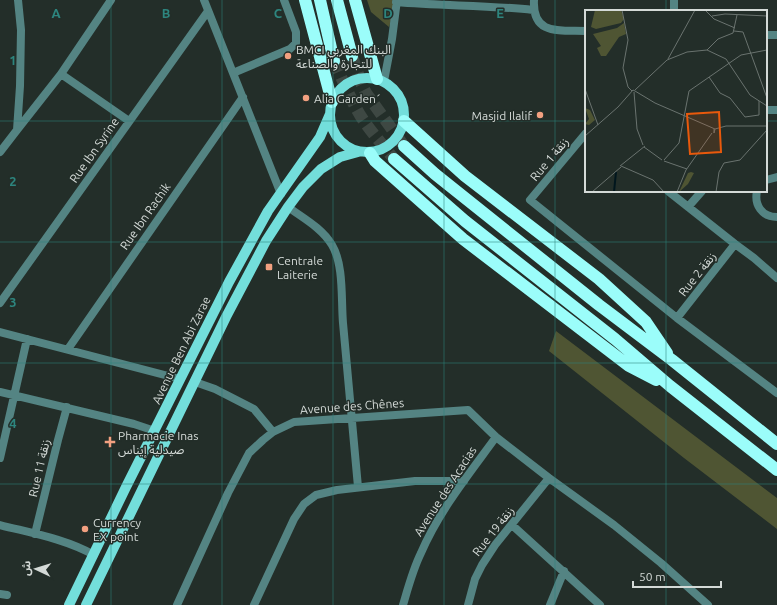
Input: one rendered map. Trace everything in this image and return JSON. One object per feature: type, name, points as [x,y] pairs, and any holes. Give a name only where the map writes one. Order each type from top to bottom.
[{"type":"highway","points":[[305,0],[331,108]]},
{"type":"highway","points":[[320,0],[334,61]]},
{"type":"highway","points":[[337,0],[352,56]]},
{"type":"highway","points":[[355,0],[381,80]]},
{"type":"highway","points":[[404,121],[465,176],[599,279],[646,322],[672,360]]},
{"type":"highway","points":[[404,146],[435,174],[777,444]]},
{"type":"highway","points":[[364,152],[463,239],[629,366],[670,386]]},
{"type":"highway","points":[[394,158],[465,221],[777,470]]},
{"type":"main road","points":[[86,605],[242,287],[266,241],[288,207],[303,187],[321,169],[340,157],[382,150],[392,143],[400,133],[404,121],[404,109],[401,98],[394,88],[381,80],[366,77],[355,79],[345,84],[337,92],[331,108],[330,124],[334,134],[340,142],[349,148],[364,152]]},
{"type":"main road","name":"Avenue Ben Abi Zarae","points":[[69,605],[126,487],[233,276],[268,211],[320,137],[331,108]]},
{"type":"street","points":[[17,130],[22,30],[18,0]]},
{"type":"street","points":[[0,152],[61,74],[112,0]]},
{"type":"street","points":[[204,0],[281,194]]},
{"type":"street","points":[[233,73],[290,49],[296,43],[296,32],[284,0]]},
{"type":"street","points":[[534,0],[533,10],[541,25],[547,29],[585,31]]},
{"type":"street","points":[[381,80],[392,39],[397,1],[533,10]]},
{"type":"street","name":"Rue Ibn Syrine","points":[[0,303],[208,11]]},
{"type":"street","points":[[61,74],[129,121]]},
{"type":"street","name":"Rue Ibn Rachik","points":[[68,349],[242,97]]},
{"type":"street","name":"Rue 1 زنقة","points":[[585,134],[530,200],[677,318]]},
{"type":"street","points":[[767,180],[777,177]]},
{"type":"street","points":[[669,192],[754,258],[777,278]]},
{"type":"street","points":[[688,207],[701,192]]},
{"type":"street","points":[[757,192],[756,202],[759,208],[768,216],[777,217]]},
{"type":"street","points":[[288,207],[318,228],[331,244],[337,256],[358,487]]},
{"type":"street","name":"Rue 2 زنقة","points":[[677,318],[735,244]]},
{"type":"street","points":[[677,318],[777,394]]},
{"type":"street","points":[[0,332],[180,379]]},
{"type":"street","points":[[0,458],[27,339]]},
{"type":"street","points":[[195,382],[215,389],[254,409],[273,432]]},
{"type":"street","points":[[0,392],[67,407],[134,424],[155,431]]},
{"type":"street","name":"Rue 11 زنقة","points":[[35,534],[67,407]]},
{"type":"street","name":"Avenue des Chênes","points":[[177,605],[241,467],[249,453],[273,432],[294,422],[468,410],[496,437]]},
{"type":"street","points":[[496,437],[614,525],[661,563],[708,605]]},
{"type":"street","name":"Avenue des Acacias","points":[[403,605],[420,553],[432,529],[496,437]]},
{"type":"street","name":"Rue 19 زنقة","points":[[468,605],[475,579],[482,565],[495,546],[549,478]]},
{"type":"street","points":[[254,605],[294,519],[304,504],[316,495],[358,487],[415,481],[464,481]]},
{"type":"street","points":[[0,525],[84,549],[94,556]]},
{"type":"street","points":[[512,525],[600,605]]},
{"type":"street","points":[[550,605],[564,571]]},
{"type":"green space","points":[[367,0],[397,0],[389,27],[371,12]]},
{"type":"green space","points":[[556,331],[777,498],[777,529],[684,458],[549,351]]},
{"type":"tunnel","points":[[352,56],[366,93],[404,146]]},
{"type":"tunnel","points":[[334,61],[349,95],[360,115],[394,159]]},
{"type":"place","name":"BMCI البنك المغربي للتجارة والصناعة","points":[[288,56]]},
{"type":"place","name":"Alia Garden´","points":[[306,98]]},
{"type":"place","name":"Masjid Ilalif","points":[[540,115]]},
{"type":"place","name":"Centrale Laiterie","points":[[269,267]]},
{"type":"place","name":"Pharmacie Inas صيدلية إيناس","points":[[110,442]]},
{"type":"place","name":"Currency EX point","points":[[85,529]]}]
